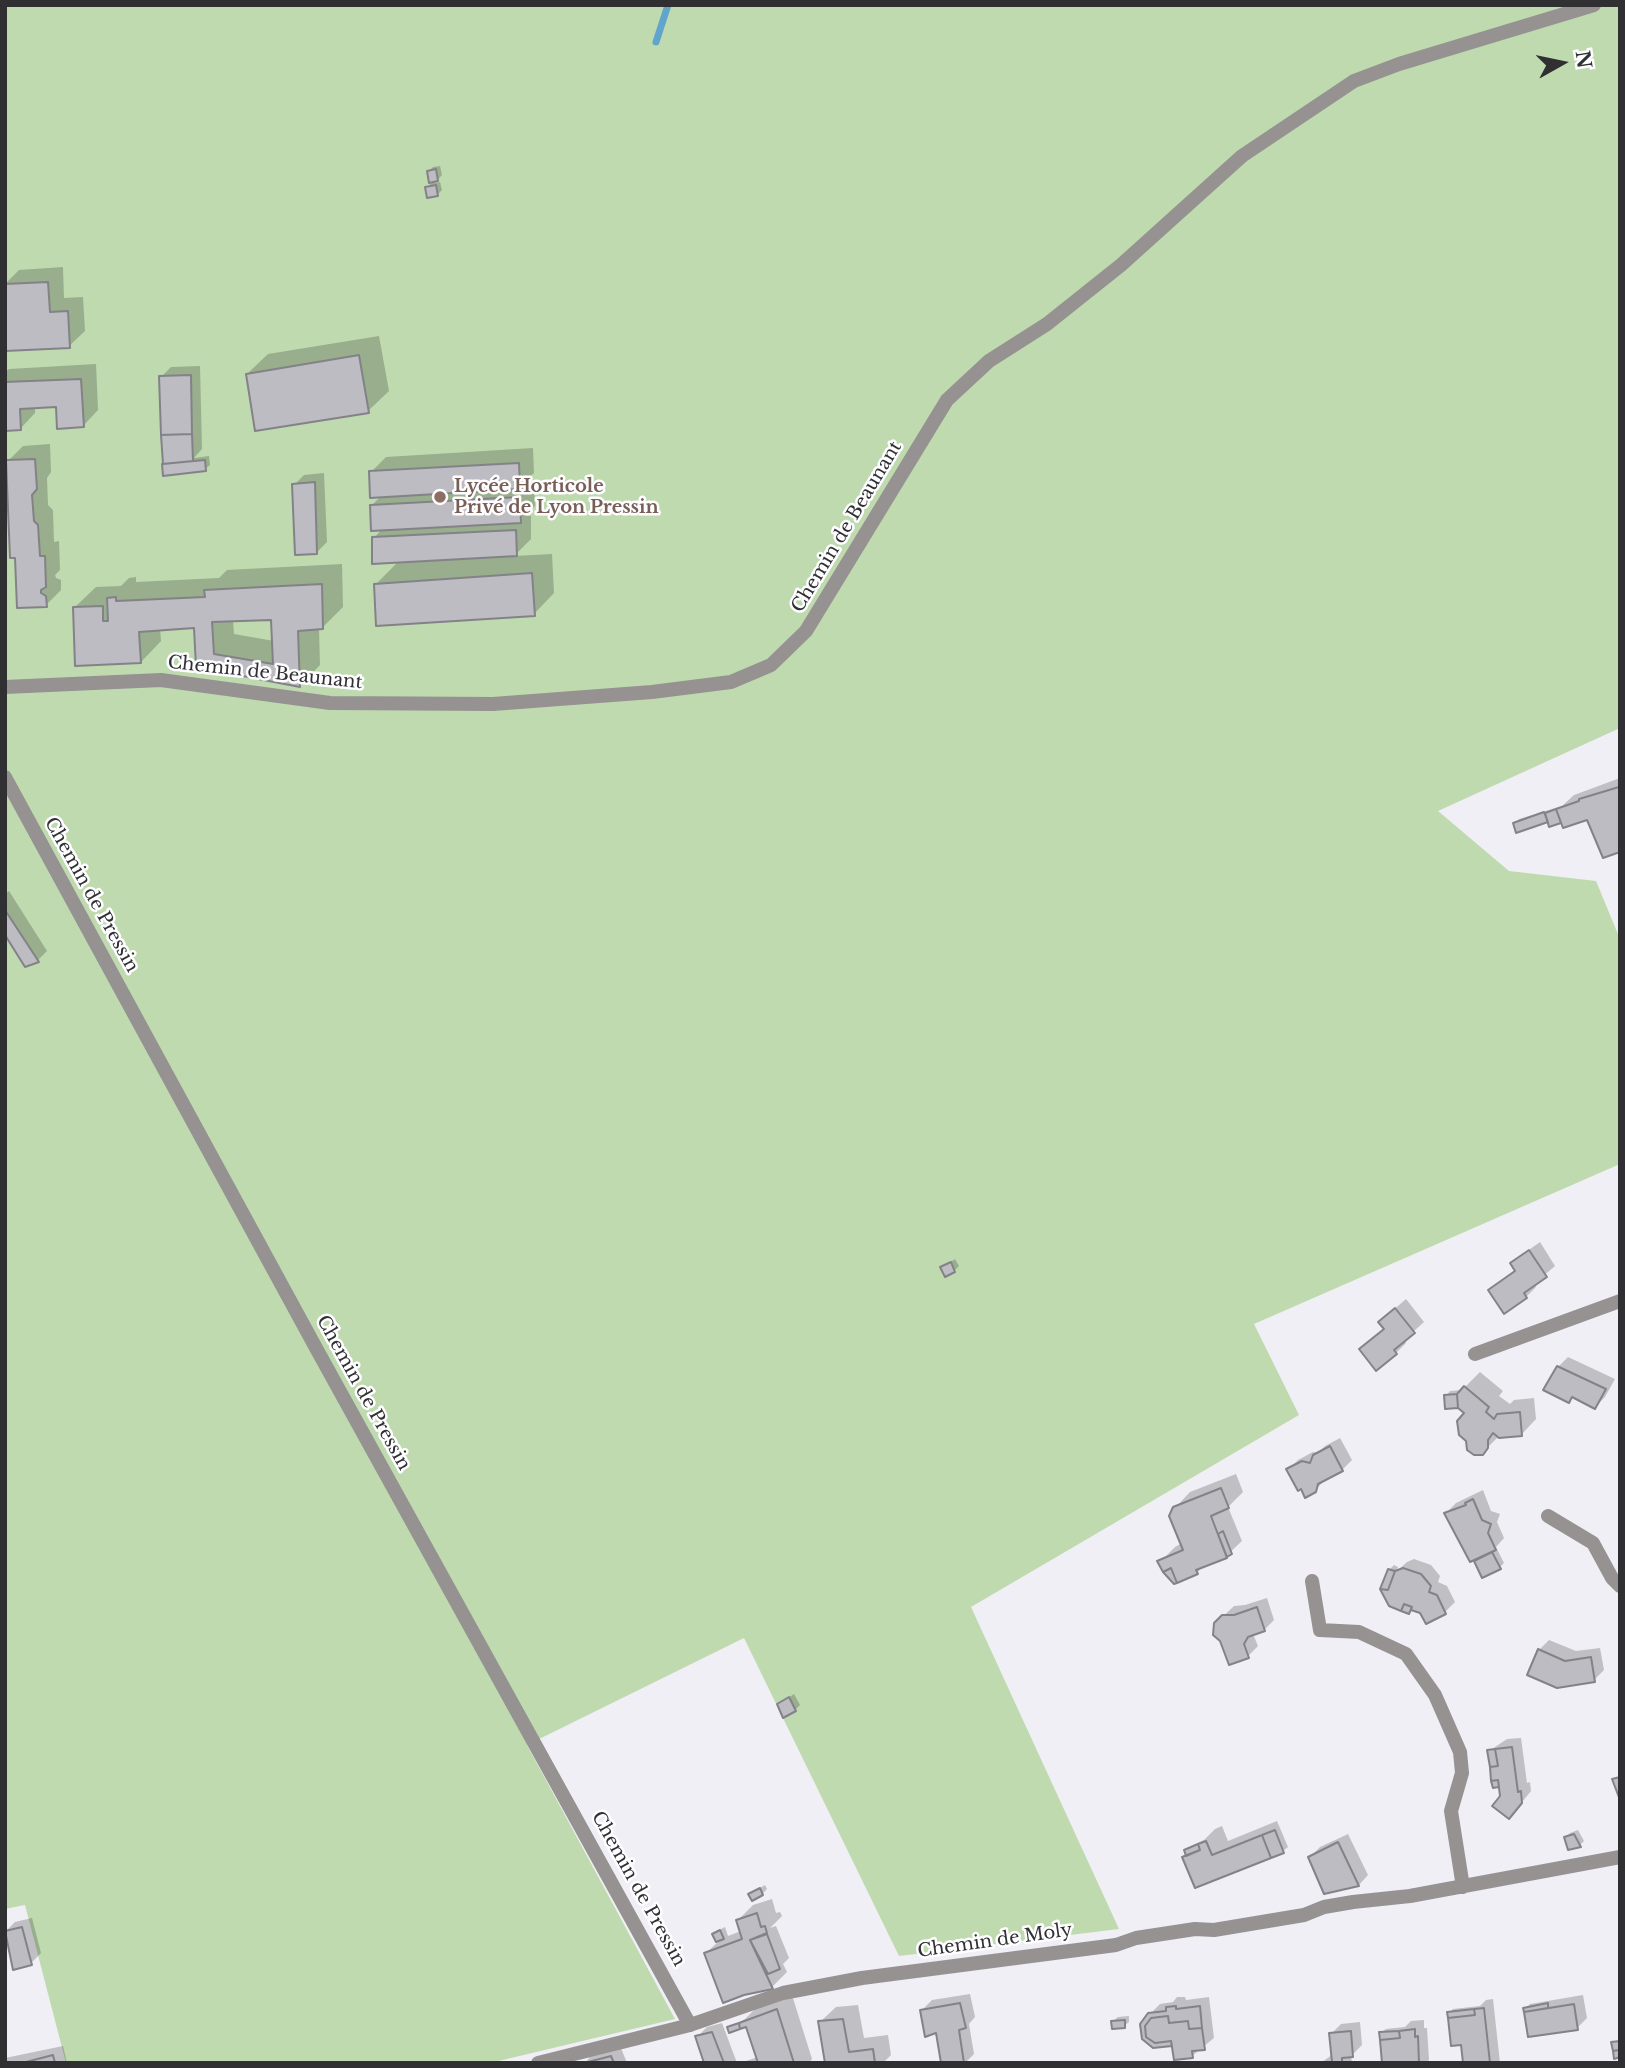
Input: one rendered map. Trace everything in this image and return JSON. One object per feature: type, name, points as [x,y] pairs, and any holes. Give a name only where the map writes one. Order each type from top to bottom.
[{"type":"street","name":"Chemin de Beaunant","points":[[5,686],[161,680],[330,703],[493,704],[652,692],[731,681],[771,665],[806,631],[947,400],[989,361],[1047,324],[1121,265],[1242,156],[1354,81],[1399,64],[1594,5]]},
{"type":"street","name":"Chemin de Pressin","points":[[5,777],[322,1359],[690,2025]]},
{"type":"street","points":[[1475,1354],[1620,1301]]},
{"type":"street","points":[[1548,1516],[1592,1543],[1612,1578],[1620,1586]]},
{"type":"street","points":[[1312,1581],[1320,1630],[1359,1632],[1406,1654],[1434,1695],[1460,1752],[1462,1773],[1451,1811],[1463,1887]]},
{"type":"street","name":"Chemin de Moly","points":[[538,2063],[690,2025],[796,1990],[1116,1945],[1136,1938],[1195,1929],[1214,1930],[1304,1915],[1324,1907],[1410,1896],[1620,1857]]},
{"type":"green space","points":[[5,5],[1620,5],[1620,728],[1438,811],[1509,871],[1596,881],[1620,939],[1620,1164],[1254,1324],[1299,1415],[971,1607],[1119,1929],[899,1956],[744,1638],[527,1745],[675,2019],[490,2063],[66,2063],[25,1905],[5,1909]]},
{"type":"building","points":[[436,169],[438,181],[429,183],[427,171]]},
{"type":"building","points":[[436,185],[438,196],[427,198],[425,187]]},
{"type":"building","points":[[48,282],[50,312],[68,311],[70,348],[5,351],[5,284]]},
{"type":"building","points":[[359,355],[369,413],[255,431],[246,374]]},
{"type":"building","points":[[191,375],[192,434],[161,435],[159,376]]},
{"type":"building","points":[[81,379],[84,427],[57,429],[56,407],[20,409],[21,430],[5,431],[5,382]]},
{"type":"building","points":[[192,434],[193,461],[163,464],[161,435]]},
{"type":"building","points":[[35,459],[37,489],[32,495],[34,521],[38,525],[40,556],[45,556],[46,587],[41,593],[46,596],[47,607],[17,608],[15,558],[10,558],[6,460]]},
{"type":"building","points":[[205,460],[206,471],[163,476],[162,464]]},
{"type":"building","points":[[519,463],[520,489],[370,498],[369,471]]},
{"type":"building","points":[[315,482],[317,554],[295,555],[292,484]]},
{"type":"building","points":[[520,497],[521,523],[371,531],[370,505]]},
{"type":"building","points":[[516,530],[517,556],[372,564],[372,537]]},
{"type":"building","points":[[532,573],[535,616],[376,626],[374,584]]},
{"type":"building","points":[[322,584],[323,629],[298,631],[300,687],[196,667],[194,628],[139,632],[141,663],[75,666],[73,607],[103,606],[103,621],[108,621],[107,598],[116,597],[116,601],[205,597],[204,590]],"holes":[[[271,620],[273,664],[214,654],[212,622]]]},
{"type":"building","points":[[1619,787],[1620,852],[1603,858],[1587,820],[1563,828],[1556,809]]},
{"type":"building","points":[[1556,809],[1561,823],[1549,827],[1545,813]]},
{"type":"building","points":[[1544,812],[1548,822],[1516,833],[1513,823]]},
{"type":"building","points":[[5,910],[39,962],[25,967],[5,935]]},
{"type":"building","points":[[1529,1250],[1547,1277],[1524,1293],[1527,1298],[1504,1314],[1488,1290],[1515,1271],[1510,1263]]},
{"type":"building","points":[[951,1262],[955,1272],[945,1277],[940,1267]]},
{"type":"building","points":[[1395,1308],[1415,1333],[1394,1350],[1397,1354],[1376,1371],[1359,1349],[1384,1329],[1378,1322]]},
{"type":"building","points":[[1557,1366],[1606,1389],[1595,1409],[1572,1397],[1569,1403],[1543,1390]]},
{"type":"building","points":[[1464,1386],[1489,1407],[1486,1412],[1494,1419],[1497,1414],[1520,1412],[1522,1436],[1499,1438],[1493,1433],[1483,1455],[1474,1455],[1467,1450],[1466,1441],[1459,1435],[1457,1421],[1464,1413],[1458,1408],[1457,1394]]},
{"type":"building","points":[[1457,1394],[1458,1408],[1445,1409],[1444,1395]]},
{"type":"building","points":[[1330,1446],[1343,1471],[1318,1484],[1316,1492],[1305,1498],[1286,1469],[1302,1461],[1310,1463],[1313,1455]]},
{"type":"building","points":[[1221,1488],[1229,1508],[1211,1516],[1227,1558],[1196,1570],[1198,1574],[1177,1583],[1171,1568],[1163,1572],[1157,1561],[1183,1550],[1169,1516],[1173,1507]]},
{"type":"building","points":[[1473,1499],[1482,1520],[1491,1524],[1488,1533],[1496,1550],[1470,1562],[1444,1513],[1466,1505],[1465,1503]]},
{"type":"building","points":[[1223,1531],[1232,1554],[1227,1557],[1218,1534]]},
{"type":"building","points":[[1492,1552],[1501,1569],[1482,1578],[1474,1561]]},
{"type":"building","points":[[1171,1568],[1177,1583],[1174,1584],[1163,1572]]},
{"type":"building","points":[[1403,1568],[1421,1574],[1431,1586],[1429,1592],[1437,1595],[1446,1614],[1426,1624],[1420,1613],[1411,1610],[1412,1607],[1404,1604],[1401,1611],[1389,1606],[1380,1589],[1388,1590],[1395,1571]]},
{"type":"building","points":[[1388,1569],[1395,1571],[1388,1590],[1380,1589]]},
{"type":"building","points":[[1404,1604],[1412,1607],[1409,1614],[1401,1611]]},
{"type":"building","points":[[1257,1607],[1265,1631],[1248,1637],[1244,1644],[1249,1658],[1229,1665],[1220,1641],[1213,1635],[1214,1623],[1222,1615],[1234,1615]]},
{"type":"building","points":[[1538,1649],[1565,1661],[1591,1657],[1595,1682],[1557,1688],[1527,1675]]},
{"type":"building","points":[[789,1697],[796,1711],[783,1718],[777,1704]]},
{"type":"building","points":[[1512,1747],[1522,1803],[1509,1819],[1492,1806],[1500,1796],[1498,1780],[1491,1781],[1490,1767],[1498,1766],[1495,1749]]},
{"type":"building","points":[[1495,1749],[1498,1766],[1490,1767],[1487,1750]]},
{"type":"building","points":[[1620,1777],[1620,1800],[1612,1779]]},
{"type":"building","points":[[1498,1780],[1499,1787],[1493,1788],[1491,1781]]},
{"type":"building","points":[[1275,1830],[1284,1853],[1271,1858],[1262,1835]]},
{"type":"building","points":[[1574,1834],[1581,1847],[1568,1850],[1564,1837]]},
{"type":"building","points":[[1262,1835],[1271,1858],[1195,1888],[1182,1857],[1200,1850],[1198,1844],[1206,1841],[1212,1855]]},
{"type":"building","points":[[1338,1842],[1359,1886],[1324,1894],[1308,1857]]},
{"type":"building","points":[[1198,1844],[1200,1850],[1186,1856],[1184,1850]]},
{"type":"building","points":[[760,1888],[763,1895],[752,1901],[748,1894]]},
{"type":"building","points":[[757,1913],[761,1927],[765,1926],[767,1933],[750,1940],[773,1989],[723,2003],[704,1953],[742,1939],[736,1920]]},
{"type":"building","points":[[22,1927],[32,1965],[13,1970],[5,1931]]},
{"type":"building","points":[[720,1930],[724,1939],[716,1942],[712,1934]]},
{"type":"building","points":[[767,1934],[780,1969],[768,1974],[750,1940]]},
{"type":"building","points":[[960,2003],[966,2028],[959,2030],[964,2063],[941,2063],[936,2033],[925,2037],[920,2010]]},
{"type":"building","points":[[1548,2003],[1548,2008],[1524,2012],[1523,2008]]},
{"type":"building","points":[[1574,2004],[1578,2030],[1528,2037],[1524,2012]]},
{"type":"building","points":[[1176,2006],[1176,2009],[1200,2006],[1202,2028],[1189,2029],[1188,2021],[1169,2023],[1168,2016],[1151,2018],[1145,2026],[1146,2037],[1155,2043],[1171,2041],[1172,2046],[1153,2048],[1142,2039],[1140,2024],[1148,2013],[1166,2011],[1166,2007]]},
{"type":"building","points":[[1484,2008],[1490,2063],[1463,2063],[1461,2045],[1451,2046],[1448,2018],[1475,2015],[1474,2009]]},
{"type":"building","points":[[777,2009],[794,2063],[758,2063],[746,2027],[740,2029],[739,2023]]},
{"type":"building","points":[[1474,2009],[1475,2015],[1448,2018],[1447,2012]]},
{"type":"building","points":[[1168,2016],[1169,2023],[1188,2021],[1189,2029],[1202,2028],[1205,2050],[1192,2051],[1193,2058],[1174,2060],[1171,2041],[1155,2043],[1146,2037],[1145,2026],[1151,2018]]},
{"type":"building","points":[[843,2019],[849,2052],[873,2049],[875,2063],[825,2063],[818,2021]]},
{"type":"building","points":[[1125,2020],[1125,2028],[1112,2029],[1111,2021]]},
{"type":"building","points":[[739,2023],[740,2029],[729,2033],[727,2027]]},
{"type":"building","points":[[1415,2029],[1415,2037],[1418,2036],[1419,2063],[1382,2063],[1380,2040],[1400,2038],[1399,2031]]},
{"type":"building","points":[[1351,2031],[1353,2057],[1342,2058],[1342,2063],[1325,2063],[1332,2062],[1329,2033]]},
{"type":"building","points":[[1399,2031],[1400,2038],[1380,2040],[1379,2032]]},
{"type":"building","points":[[712,2032],[724,2063],[704,2063],[695,2036]]},
{"type":"building","points":[[1620,2041],[1620,2055],[1619,2050],[1613,2051],[1611,2042]]},
{"type":"building","points":[[1619,2050],[1620,2057],[1614,2059],[1613,2051]]},
{"type":"building","points":[[53,2055],[55,2063],[22,2063]]},
{"type":"building","points":[[611,2056],[614,2063],[586,2063],[588,2062]]},
{"type":"waterway","points":[[656,42],[668,5]]},
{"type":"place","name":"Lycée Horticole Privé de Lyon Pressin","points":[[440,497]]}]
